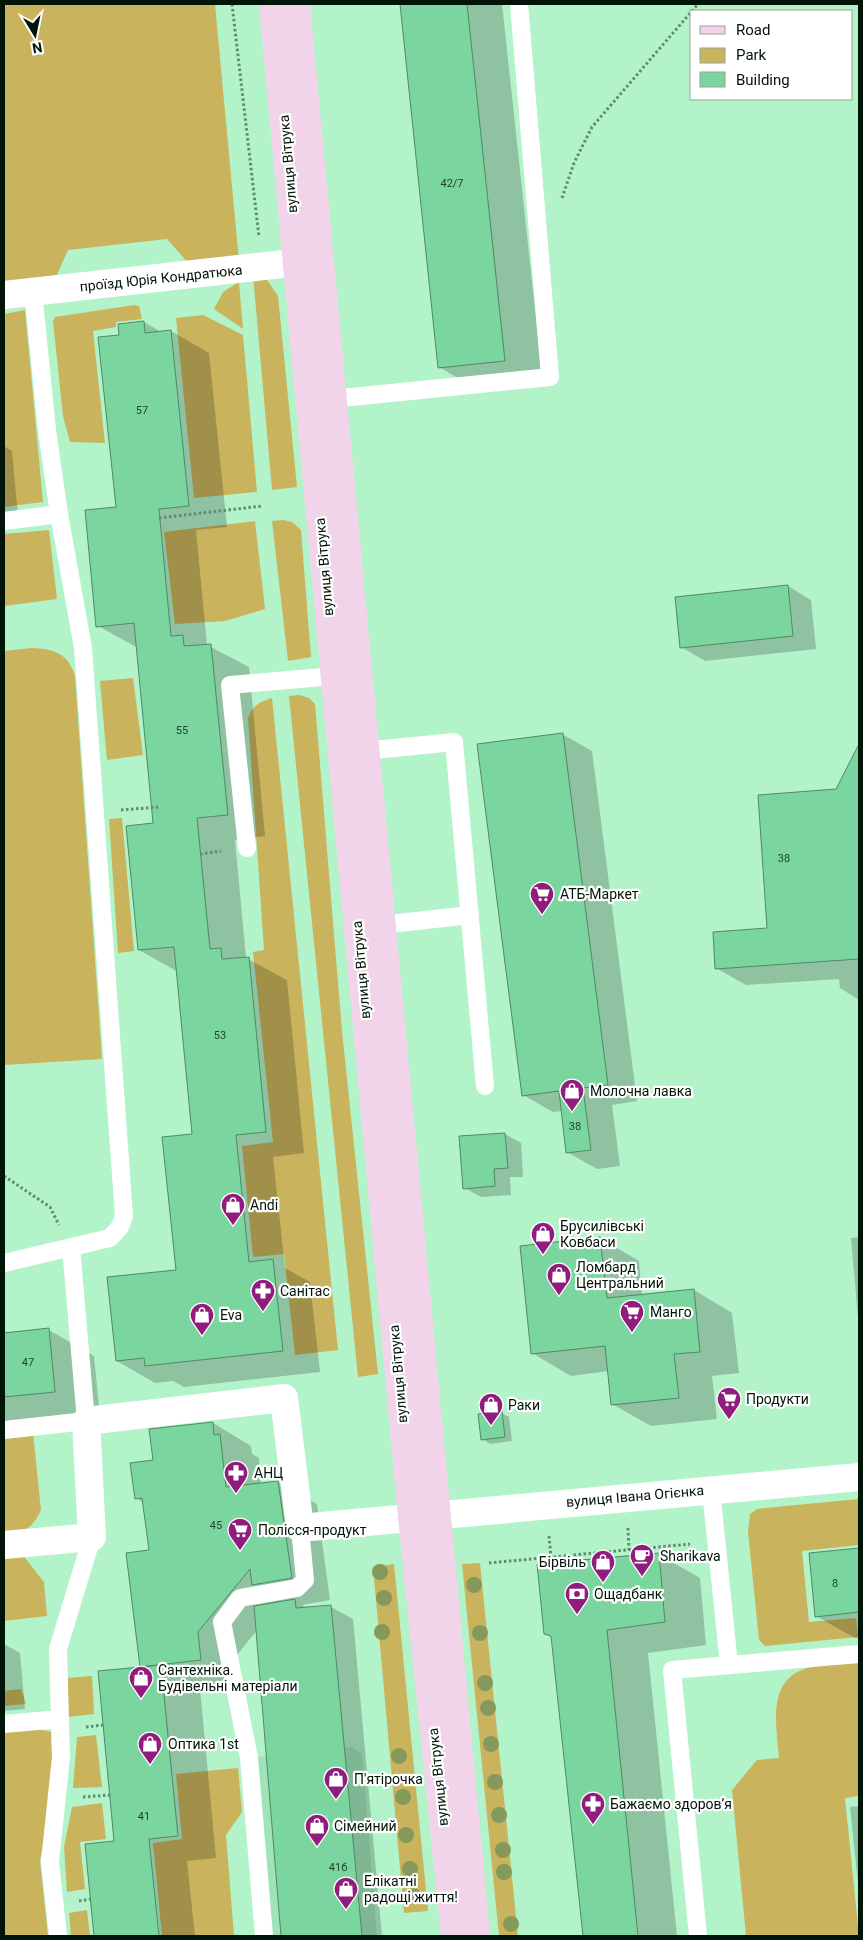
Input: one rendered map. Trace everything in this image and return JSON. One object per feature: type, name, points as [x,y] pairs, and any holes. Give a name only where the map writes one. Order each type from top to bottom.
[{"type":"main road","name":"вулиця Вітрука","points":[[273,4],[308,262],[332,399],[381,925],[455,1936]]},
{"type":"main road","name":"вулиця Вітрука","points":[[296,4],[308,262],[334,676],[424,1516],[476,1936]]},
{"type":"street","name":"проїзд Юрія Кондратюка","points":[[4,295],[308,262]]},
{"type":"street","points":[[4,1545],[92,1537],[86,1421],[284,1398],[300,1528]]},
{"type":"street","name":"вулиця Івана Огієнка","points":[[300,1528],[859,1476]]},
{"type":"lane","points":[[332,399],[550,377],[519,4]]},
{"type":"lane","points":[[4,1263],[110,1238],[120,1227],[124,1216],[83,648],[59,514],[47,430],[33,292]]},
{"type":"lane","points":[[4,520],[59,514]]},
{"type":"lane","points":[[247,848],[230,684],[334,676]]},
{"type":"lane","points":[[364,751],[454,742],[486,1086]]},
{"type":"lane","points":[[381,925],[470,915]]},
{"type":"lane","points":[[4,1430],[86,1421],[71,1248]]},
{"type":"lane","points":[[711,1490],[729,1665]]},
{"type":"lane","points":[[264,1936],[248,1758],[222,1622],[240,1598],[298,1588],[305,1580],[300,1528]]},
{"type":"lane","points":[[58,1936],[50,1846],[59,1798],[61,1757],[58,1649],[92,1537]]},
{"type":"lane","points":[[698,1936],[672,1670],[859,1654]]},
{"type":"lane","points":[[4,1724],[60,1718]]},
{"type":"path","points":[[232,4],[262,267]]},
{"type":"path","points":[[562,200],[574,163],[592,127],[690,13]]},
{"type":"path","points":[[159,518],[262,506]]},
{"type":"path","points":[[96,812],[158,807]]},
{"type":"path","points":[[4,1176],[50,1207],[71,1248]]},
{"type":"path","points":[[627,1524],[629,1550]]},
{"type":"path","points":[[548,1531],[551,1557]]},
{"type":"path","points":[[489,1563],[690,1544]]},
{"type":"shaded area","name":"Сімейний","points":[[352,1747],[362,1754],[377,1936],[272,1936],[257,1757]]},
{"type":"green space","points":[[4,4],[215,4],[239,261],[190,265],[167,239],[68,250],[55,279],[4,286]]},
{"type":"green space","points":[[253,275],[267,280],[278,296],[297,487],[272,490]]},
{"type":"green space","points":[[239,282],[243,329],[214,309],[223,292]]},
{"type":"green space","points":[[134,305],[139,306],[142,319],[116,322],[116,327],[93,331],[105,443],[70,442],[63,416],[53,321],[55,317]]},
{"type":"green space","points":[[25,310],[43,502],[4,507],[4,314]]},
{"type":"green space","points":[[203,315],[243,335],[257,492],[194,498],[176,318]]},
{"type":"green space","points":[[283,520],[292,522],[301,530],[311,657],[288,661],[272,521]]},
{"type":"green space","points":[[255,521],[265,609],[225,621],[175,624],[164,532]]},
{"type":"green space","points":[[49,530],[57,599],[4,606],[4,534]]},
{"type":"green space","points":[[32,648],[53,651],[64,657],[75,676],[102,1059],[4,1065],[4,651]]},
{"type":"green space","points":[[133,678],[143,755],[107,760],[100,681]]},
{"type":"green space","points":[[299,695],[309,698],[315,704],[342,1031],[378,1374],[358,1377],[289,696]]},
{"type":"green space","points":[[272,698],[338,1350],[295,1355],[284,1254],[253,1257],[242,1146],[273,1142],[253,952],[264,950],[248,718],[257,705]]},
{"type":"green space","points":[[122,818],[134,951],[118,953],[109,819]]},
{"type":"green space","points":[[33,1433],[41,1510],[35,1521],[27,1529],[17,1534],[4,1536],[4,1437]]},
{"type":"green space","points":[[859,1499],[859,1545],[802,1551],[809,1622],[856,1618],[858,1637],[765,1646],[759,1640],[748,1532],[750,1514],[757,1509]]},
{"type":"green space","points":[[22,1554],[44,1582],[47,1616],[4,1621],[4,1556]]},
{"type":"green space","points":[[480,1563],[518,1936],[499,1936],[462,1564]]},
{"type":"green space","points":[[394,1564],[428,1911],[404,1913],[373,1567]]},
{"type":"green space","points":[[859,1663],[859,1796],[845,1798],[859,1936],[746,1936],[732,1790],[757,1760],[779,1758],[776,1730],[777,1703],[787,1680],[797,1672],[812,1667]]},
{"type":"green space","points":[[92,1676],[94,1714],[68,1717],[66,1678]]},
{"type":"green space","points":[[21,1689],[26,1704],[4,1706],[4,1691]]},
{"type":"green space","points":[[38,1729],[51,1732],[52,1758],[47,1821],[40,1861],[48,1936],[4,1936],[4,1732]]},
{"type":"green space","points":[[96,1735],[102,1787],[73,1788],[77,1737]]},
{"type":"green space","points":[[238,1768],[242,1812],[226,1835],[234,1936],[162,1936],[153,1843],[182,1839],[176,1774]]},
{"type":"green space","points":[[102,1803],[106,1839],[80,1842],[85,1889],[67,1892],[64,1847],[72,1807]]},
{"type":"green space","points":[[87,1910],[90,1936],[71,1936],[69,1913]]},
{"type":"building","points":[[400,4],[467,4],[505,361],[438,368]]},
{"type":"building","points":[[144,321],[145,333],[171,330],[189,506],[159,509],[171,636],[183,635],[184,646],[211,644],[228,815],[197,818],[210,949],[221,948],[222,959],[249,957],[266,1132],[236,1135],[249,1262],[273,1259],[283,1351],[145,1366],[144,1358],[116,1361],[107,1277],[176,1270],[162,1137],[192,1134],[174,947],[138,950],[126,826],[153,823],[134,623],[96,627],[85,510],[116,507],[98,337],[119,335],[118,324]]},
{"type":"building","points":[[788,585],[793,636],[680,648],[675,597]]},
{"type":"building","name":"АТБ-Маркет","points":[[563,733],[608,1085],[583,1088],[591,1150],[566,1153],[559,1091],[522,1096],[477,744]]},
{"type":"building","points":[[859,744],[859,959],[715,969],[713,932],[767,928],[758,795],[836,789]]},
{"type":"building","points":[[505,1133],[508,1168],[494,1169],[495,1186],[463,1189],[459,1136]]},
{"type":"building","points":[[600,1237],[607,1298],[694,1289],[700,1352],[674,1354],[679,1398],[611,1405],[605,1346],[531,1354],[520,1246]]},
{"type":"building","points":[[49,1328],[55,1392],[4,1397],[4,1333]]},
{"type":"building","name":"Раки","points":[[502,1411],[505,1437],[481,1440],[478,1414]]},
{"type":"building","points":[[213,1422],[214,1435],[220,1434],[226,1487],[278,1481],[292,1578],[252,1585],[250,1569],[198,1632],[201,1660],[140,1667],[126,1553],[149,1550],[142,1498],[135,1499],[130,1463],[153,1460],[149,1429]]},
{"type":"building","points":[[859,1548],[859,1612],[815,1617],[809,1553]]},
{"type":"building","points":[[659,1553],[665,1622],[607,1630],[638,1936],[583,1936],[551,1636],[544,1634],[537,1564]]},
{"type":"building","points":[[295,1599],[296,1608],[331,1605],[362,1936],[281,1936],[254,1606]]},
{"type":"building","points":[[161,1665],[178,1836],[149,1839],[159,1936],[94,1936],[85,1844],[114,1841],[98,1671]]},
{"type":"place","name":"АТБ-Маркет","points":[[542,915]]},
{"type":"place","name":"Молочна лавка","points":[[572,1112]]},
{"type":"place","name":"Andi","points":[[233,1226]]},
{"type":"place","name":"Брусилівські Ковбаси","points":[[543,1255]]},
{"type":"place","name":"Ломбард Центральний","points":[[559,1296]]},
{"type":"place","name":"Санітас","points":[[263,1312]]},
{"type":"place","name":"Манго","points":[[632,1333]]},
{"type":"place","name":"Eva","points":[[202,1336]]},
{"type":"place","name":"Продукти","points":[[729,1420]]},
{"type":"place","name":"Раки","points":[[491,1426]]},
{"type":"place","name":"АНЦ","points":[[236,1494]]},
{"type":"place","name":"Полісся-продукт","points":[[240,1551]]},
{"type":"place","name":"Sharikava","points":[[642,1577]]},
{"type":"place","name":"Бірвіль","points":[[603,1583]]},
{"type":"place","name":"Ощадбанк","points":[[577,1615]]},
{"type":"place","name":"Сантехніка. Будівельні матеріали","points":[[141,1699]]},
{"type":"place","name":"Оптика 1st","points":[[150,1765]]},
{"type":"place","name":"П'ятірочка","points":[[336,1800]]},
{"type":"place","name":"Бажаємо здоровʼя","points":[[593,1825]]},
{"type":"place","name":"Сімейний","points":[[317,1847]]},
{"type":"place","name":"Елікатні радощі життя!","points":[[346,1910]]}]
